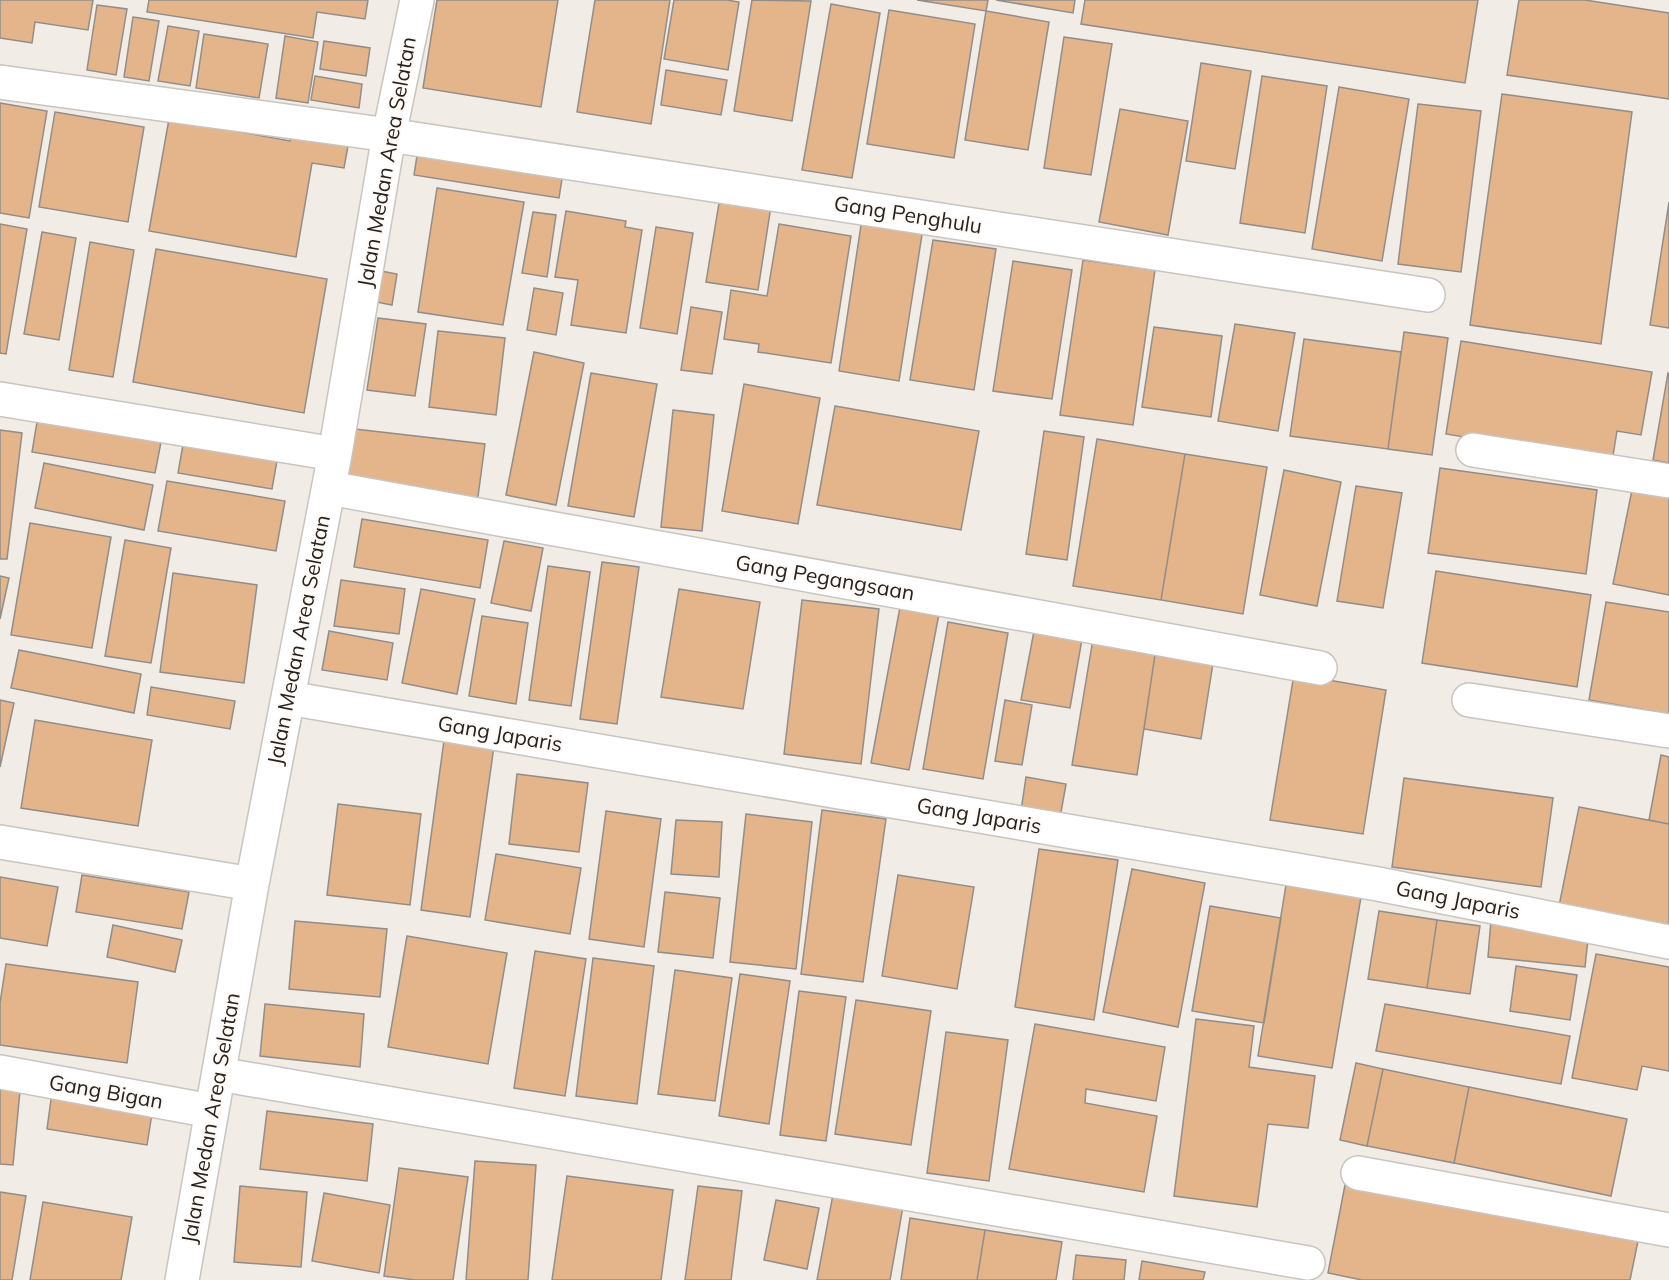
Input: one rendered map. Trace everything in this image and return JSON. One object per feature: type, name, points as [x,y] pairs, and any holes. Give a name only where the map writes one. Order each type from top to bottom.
[{"type":"street","name":"Jalan Medan Area Selatan","points":[[182,1280],[252,884],[329,488],[389,135],[417,0]]},
{"type":"street","name":"Gang Penghulu","points":[[0,82],[389,135],[1428,295]]},
{"type":"street","points":[[0,399],[335,454]]},
{"type":"street","points":[[1473,450],[1669,481]]},
{"type":"street","name":"Gang Pegangsaan","points":[[329,488],[1320,668]]},
{"type":"street","name":"Gang Japaris","points":[[288,698],[1378,884],[1669,942]]},
{"type":"street","points":[[1469,700],[1669,731]]},
{"type":"street","points":[[0,842],[252,884]]},
{"type":"street","name":"Gang Bigan","points":[[0,1072],[211,1111]]},
{"type":"street","points":[[219,1074],[1308,1263]]},
{"type":"street","points":[[1358,1173],[1669,1230]]},
{"type":"building","points":[[0,0],[93,0],[88,30],[35,22],[32,43],[0,38]]},
{"type":"building","points":[[149,0],[368,0],[365,19],[317,12],[313,38],[147,12]]},
{"type":"building","points":[[437,0],[558,0],[541,107],[423,88]]},
{"type":"building","points":[[595,0],[670,0],[651,124],[577,112]]},
{"type":"building","points":[[674,0],[739,2],[728,70],[664,59]]},
{"type":"building","points":[[752,0],[811,1],[792,121],[734,111]]},
{"type":"building","points":[[917,0],[988,0],[986,11]]},
{"type":"building","points":[[996,0],[1075,0],[1073,13]]},
{"type":"building","points":[[1085,0],[1478,0],[1465,83],[1081,24]]},
{"type":"building","points":[[1519,0],[1585,0],[1669,13],[1669,99],[1507,75]]},
{"type":"building","points":[[831,4],[880,13],[852,178],[802,170]]},
{"type":"building","points":[[97,5],[127,9],[116,75],[87,70]]},
{"type":"building","points":[[889,10],[975,24],[954,158],[867,144]]},
{"type":"building","points":[[986,11],[1049,22],[1028,150],[965,140]]},
{"type":"building","points":[[133,17],[159,21],[149,81],[124,77]]},
{"type":"building","points":[[168,26],[199,31],[190,86],[158,81]]},
{"type":"building","points":[[204,34],[268,44],[259,98],[196,88]]},
{"type":"building","points":[[285,36],[318,42],[308,103],[276,98]]},
{"type":"building","points":[[1064,37],[1112,44],[1091,175],[1044,168]]},
{"type":"building","points":[[324,41],[370,48],[366,76],[320,69]]},
{"type":"building","points":[[1201,63],[1251,71],[1235,169],[1186,161]]},
{"type":"building","points":[[666,70],[727,80],[721,115],[661,105]]},
{"type":"building","points":[[315,76],[362,84],[359,108],[311,100]]},
{"type":"building","points":[[1262,76],[1327,86],[1305,233],[1240,223]]},
{"type":"building","points":[[1339,87],[1409,99],[1382,261],[1312,249]]},
{"type":"building","points":[[1502,94],[1632,112],[1601,344],[1470,325]]},
{"type":"building","points":[[0,103],[47,111],[29,218],[0,213]]},
{"type":"building","points":[[1418,104],[1481,111],[1461,272],[1398,264]]},
{"type":"building","points":[[1120,109],[1188,121],[1168,235],[1099,222]]},
{"type":"building","points":[[55,112],[144,127],[128,222],[39,207]]},
{"type":"building","points":[[169,119],[290,141],[293,125],[350,135],[344,168],[312,163],[296,257],[149,231]]},
{"type":"building","points":[[419,143],[564,166],[559,198],[414,175]]},
{"type":"building","points":[[437,188],[524,202],[503,325],[418,312]]},
{"type":"building","points":[[720,197],[771,206],[758,290],[706,282]]},
{"type":"building","points":[[1669,202],[1669,328],[1650,325]]},
{"type":"building","points":[[566,211],[626,221],[625,227],[642,230],[626,333],[571,325],[578,280],[555,277]]},
{"type":"building","points":[[533,212],[556,215],[547,277],[522,273]]},
{"type":"building","points":[[863,212],[924,222],[899,381],[839,371]]},
{"type":"building","points":[[0,224],[27,229],[6,354],[0,353]]},
{"type":"building","points":[[779,224],[851,236],[831,363],[758,352],[759,344],[724,339],[731,290],[767,296]]},
{"type":"building","points":[[656,227],[693,233],[677,334],[640,328]]},
{"type":"building","points":[[42,232],[76,238],[59,340],[24,334]]},
{"type":"building","points":[[933,240],[996,249],[974,390],[910,380]]},
{"type":"building","points":[[90,242],[134,250],[113,377],[69,370]]},
{"type":"building","points":[[156,249],[327,279],[304,413],[133,382]]},
{"type":"building","points":[[1083,260],[1155,270],[1133,425],[1060,415]]},
{"type":"building","points":[[1013,261],[1072,270],[1052,399],[993,391]]},
{"type":"building","points":[[381,271],[397,274],[392,305],[376,302]]},
{"type":"building","points":[[534,288],[563,293],[556,335],[527,330]]},
{"type":"building","points":[[691,307],[722,312],[712,374],[681,370]]},
{"type":"building","points":[[378,318],[426,324],[415,396],[367,390]]},
{"type":"building","points":[[1235,324],[1295,333],[1278,431],[1218,421]]},
{"type":"building","points":[[1154,327],[1222,336],[1211,417],[1142,407]]},
{"type":"building","points":[[438,331],[505,338],[496,415],[429,407]]},
{"type":"building","points":[[1404,332],[1448,338],[1432,455],[1388,449]]},
{"type":"building","points":[[1304,339],[1401,352],[1388,449],[1290,436]]},
{"type":"building","points":[[1461,341],[1652,372],[1641,435],[1617,431],[1612,462],[1446,434]]},
{"type":"building","points":[[534,352],[584,363],[556,505],[506,495]]},
{"type":"building","points":[[591,373],[657,384],[634,517],[568,506]]},
{"type":"building","points":[[1669,374],[1669,463],[1653,460]]},
{"type":"building","points":[[744,384],[820,398],[798,524],[722,511]]},
{"type":"building","points":[[835,406],[979,431],[961,530],[817,505]]},
{"type":"building","points":[[673,410],[714,415],[702,531],[661,527]]},
{"type":"building","points":[[38,416],[162,437],[155,473],[32,452]]},
{"type":"building","points":[[346,428],[485,444],[477,504],[339,488]]},
{"type":"building","points":[[0,430],[22,433],[7,559],[0,559]]},
{"type":"building","points":[[1044,431],[1084,437],[1067,560],[1026,554]]},
{"type":"building","points":[[184,439],[278,455],[272,489],[178,473]]},
{"type":"building","points":[[1097,439],[1185,454],[1161,600],[1073,586]]},
{"type":"building","points":[[1185,454],[1267,467],[1243,614],[1161,600]]},
{"type":"building","points":[[44,463],[153,485],[144,530],[35,508]]},
{"type":"building","points":[[1440,468],[1597,490],[1586,574],[1428,553]]},
{"type":"building","points":[[1284,470],[1341,482],[1317,606],[1260,595]]},
{"type":"building","points":[[167,481],[285,501],[276,551],[158,531]]},
{"type":"building","points":[[1356,486],[1402,493],[1383,608],[1337,601]]},
{"type":"building","points":[[1632,490],[1669,498],[1669,595],[1613,584]]},
{"type":"building","points":[[362,519],[488,540],[480,588],[354,567]]},
{"type":"building","points":[[30,523],[111,537],[92,648],[11,635]]},
{"type":"building","points":[[125,540],[171,548],[151,663],[105,656]]},
{"type":"building","points":[[504,541],[543,548],[531,611],[491,603]]},
{"type":"building","points":[[602,562],[639,567],[617,724],[580,719]]},
{"type":"building","points":[[548,566],[590,572],[571,706],[529,700]]},
{"type":"building","points":[[1436,571],[1591,595],[1577,687],[1422,663]]},
{"type":"building","points":[[173,573],[257,585],[244,683],[160,672]]},
{"type":"building","points":[[0,576],[9,578],[0,619]]},
{"type":"building","points":[[341,580],[405,589],[399,634],[334,626]]},
{"type":"building","points":[[421,589],[475,599],[457,694],[402,683]]},
{"type":"building","points":[[679,589],[760,602],[743,709],[661,697]]},
{"type":"building","points":[[802,600],[879,609],[861,764],[784,754]]},
{"type":"building","points":[[1606,602],[1669,612],[1669,714],[1589,700]]},
{"type":"building","points":[[900,607],[939,614],[909,770],[871,763]]},
{"type":"building","points":[[482,616],[528,623],[516,704],[469,696]]},
{"type":"building","points":[[948,622],[1008,633],[983,779],[923,769]]},
{"type":"building","points":[[329,631],[393,643],[387,680],[322,670]]},
{"type":"building","points":[[1034,631],[1082,639],[1070,708],[1021,700]]},
{"type":"building","points":[[1093,639],[1156,648],[1137,775],[1072,765]]},
{"type":"building","points":[[1156,648],[1214,657],[1201,739],[1144,729]]},
{"type":"building","points":[[19,650],[141,674],[134,713],[11,688]]},
{"type":"building","points":[[1294,674],[1386,690],[1363,834],[1270,820]]},
{"type":"building","points":[[151,687],[235,701],[230,729],[147,715]]},
{"type":"building","points":[[0,700],[14,703],[0,767]]},
{"type":"building","points":[[1005,700],[1032,705],[1022,765],[995,761]]},
{"type":"building","points":[[35,720],[152,740],[138,826],[21,808]]},
{"type":"building","points":[[445,733],[495,739],[470,917],[421,910]]},
{"type":"building","points":[[1661,755],[1669,757],[1669,824],[1649,820]]},
{"type":"building","points":[[517,774],[588,783],[579,852],[509,844]]},
{"type":"building","points":[[1026,777],[1066,784],[1060,818],[1021,811]]},
{"type":"building","points":[[1404,778],[1553,798],[1541,887],[1392,867]]},
{"type":"building","points":[[338,804],[421,814],[410,905],[327,895]]},
{"type":"building","points":[[1579,807],[1669,824],[1669,927],[1559,906]]},
{"type":"building","points":[[822,810],[886,819],[863,982],[801,974]]},
{"type":"building","points":[[606,811],[661,819],[644,947],[589,939]]},
{"type":"building","points":[[746,814],[812,822],[796,969],[730,962]]},
{"type":"building","points":[[676,820],[722,822],[719,877],[671,874]]},
{"type":"building","points":[[1039,849],[1118,860],[1094,1020],[1015,1007]]},
{"type":"building","points":[[496,854],[581,868],[570,934],[485,920]]},
{"type":"building","points":[[1132,869],[1205,883],[1178,1027],[1103,1012]]},
{"type":"building","points":[[82,875],[189,892],[182,929],[76,912]]},
{"type":"building","points":[[898,875],[974,887],[957,989],[882,976]]},
{"type":"building","points":[[0,877],[58,887],[47,946],[0,938]]},
{"type":"building","points":[[1286,885],[1361,897],[1332,1068],[1258,1056]]},
{"type":"building","points":[[665,892],[720,898],[713,958],[658,952]]},
{"type":"building","points":[[1210,906],[1281,918],[1264,1023],[1192,1011]]},
{"type":"building","points":[[1379,911],[1437,920],[1427,988],[1368,979]]},
{"type":"building","points":[[1437,920],[1480,926],[1470,994],[1427,988]]},
{"type":"building","points":[[1491,920],[1589,930],[1585,967],[1488,957]]},
{"type":"building","points":[[295,921],[387,929],[380,997],[289,989]]},
{"type":"building","points":[[113,925],[182,940],[175,972],[107,957]]},
{"type":"building","points":[[407,936],[507,953],[488,1064],[388,1047]]},
{"type":"building","points":[[535,951],[586,959],[565,1096],[514,1088]]},
{"type":"building","points":[[1596,954],[1669,967],[1669,1071],[1642,1066],[1637,1090],[1572,1078]]},
{"type":"building","points":[[593,958],[654,966],[637,1104],[576,1096]]},
{"type":"building","points":[[6,964],[138,982],[127,1063],[0,1045],[0,1003]]},
{"type":"building","points":[[1516,966],[1577,975],[1570,1020],[1510,1011]]},
{"type":"building","points":[[675,970],[732,978],[715,1101],[658,1094]]},
{"type":"building","points":[[740,974],[790,981],[769,1124],[719,1116]]},
{"type":"building","points":[[799,991],[846,997],[826,1141],[780,1135]]},
{"type":"building","points":[[856,1000],[931,1011],[911,1145],[835,1134]]},
{"type":"building","points":[[265,1004],[364,1014],[360,1067],[260,1056]]},
{"type":"building","points":[[1385,1004],[1570,1036],[1561,1084],[1376,1051]]},
{"type":"building","points":[[1196,1019],[1254,1026],[1249,1067],[1315,1076],[1308,1128],[1268,1124],[1257,1207],[1174,1196]]},
{"type":"building","points":[[1035,1024],[1165,1047],[1156,1101],[1086,1089],[1085,1103],[1157,1116],[1144,1192],[1009,1169]]},
{"type":"building","points":[[946,1032],[1008,1040],[989,1181],[927,1173]]},
{"type":"building","points":[[1356,1063],[1383,1069],[1367,1146],[1340,1140]]},
{"type":"building","points":[[1383,1069],[1469,1087],[1454,1163],[1367,1146]]},
{"type":"building","points":[[0,1079],[21,1080],[13,1165],[0,1164]]},
{"type":"building","points":[[53,1085],[154,1101],[147,1145],[47,1129]]},
{"type":"building","points":[[1469,1087],[1627,1119],[1611,1196],[1454,1163]]},
{"type":"building","points":[[267,1111],[373,1124],[367,1181],[260,1169]]},
{"type":"building","points":[[475,1161],[536,1165],[528,1280],[466,1280]]},
{"type":"building","points":[[399,1168],[468,1177],[453,1280],[415,1280],[384,1276]]},
{"type":"building","points":[[567,1176],[673,1190],[661,1280],[552,1280]]},
{"type":"building","points":[[1345,1185],[1638,1241],[1630,1280],[1362,1280],[1328,1273]]},
{"type":"building","points":[[240,1186],[307,1192],[301,1267],[234,1262]]},
{"type":"building","points":[[698,1186],[742,1191],[731,1280],[685,1280]]},
{"type":"building","points":[[834,1189],[904,1201],[890,1280],[817,1280]]},
{"type":"building","points":[[0,1192],[26,1196],[12,1280],[0,1280]]},
{"type":"building","points":[[324,1193],[390,1205],[379,1273],[312,1261]]},
{"type":"building","points":[[776,1200],[819,1208],[807,1269],[764,1260]]},
{"type":"building","points":[[43,1202],[132,1217],[121,1280],[30,1280]]},
{"type":"building","points":[[910,1218],[985,1230],[977,1280],[901,1280]]},
{"type":"building","points":[[985,1230],[1062,1242],[1056,1280],[977,1280]]},
{"type":"building","points":[[1076,1255],[1126,1260],[1124,1280],[1073,1280]]},
{"type":"building","points":[[1142,1261],[1205,1272],[1203,1280],[1139,1280]]}]
